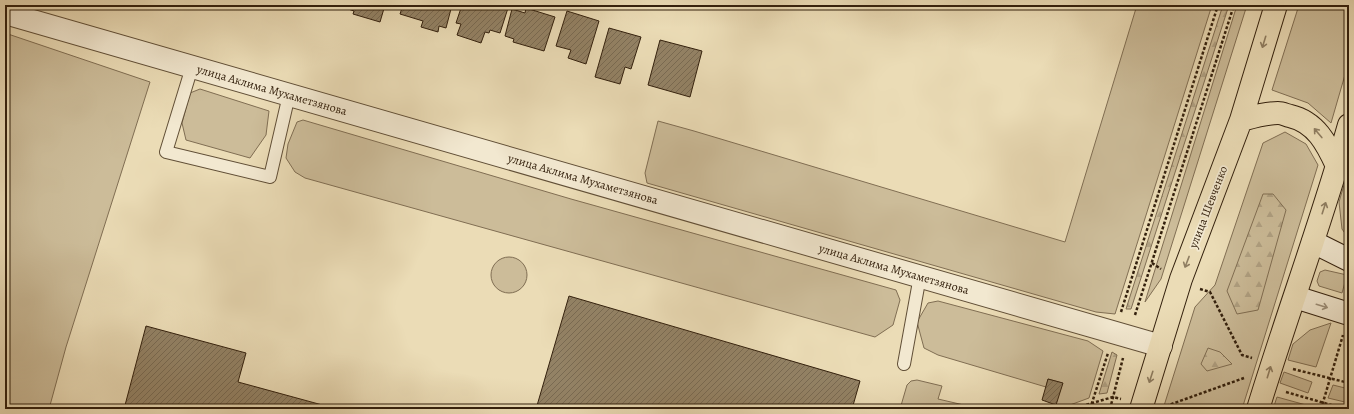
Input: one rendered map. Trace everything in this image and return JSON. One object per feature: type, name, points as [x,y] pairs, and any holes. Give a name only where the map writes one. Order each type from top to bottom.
[{"type":"main road","name":"улица Шевченко","points":[[1141,409],[1181,279],[1240,120],[1276,5]]},
{"type":"main road","points":[[1240,120],[1260,115],[1278,113],[1300,118],[1314,128],[1327,145],[1337,166]]},
{"type":"main road","points":[[1258,409],[1313,242],[1349,125]]},
{"type":"street","name":"улица Аклима Мухаметзянова","points":[[5,13],[1161,346]]},
{"type":"street","points":[[1313,242],[1349,260]]},
{"type":"street","points":[[1295,297],[1346,324]]},
{"type":"lane","points":[[192,67],[166,152],[270,177],[289,95]]},
{"type":"lane","points":[[904,364],[920,276]]},
{"type":"path","points":[[1110,409],[1121,334],[1218,5]]},
{"type":"path","points":[[1090,409],[1152,263],[1234,5]]},
{"type":"path","points":[[1152,263],[1166,272]]},
{"type":"path","points":[[1200,288],[1210,292],[1242,355],[1254,358]]},
{"type":"path","points":[[1321,409],[1346,324]]},
{"type":"path","points":[[1292,368],[1349,382]]},
{"type":"path","points":[[1160,409],[1245,378]]},
{"type":"path","points":[[1280,390],[1345,409]]},
{"type":"path","points":[[1072,409],[1113,396],[1121,399]]},
{"type":"green space","points":[[1137,5],[1212,5],[1115,314],[1096,312],[647,183],[645,173],[658,121],[1065,242]]},
{"type":"green space","points":[[1223,5],[1229,5],[1131,309],[1126,309]]},
{"type":"green space","points":[[1237,5],[1247,5],[1161,279],[1145,302]]},
{"type":"green space","points":[[1299,5],[1349,5],[1349,61],[1331,123],[1308,103],[1272,90]]},
{"type":"green space","points":[[5,33],[150,82],[66,347],[49,409],[5,409]]},
{"type":"green space","points":[[200,89],[269,111],[266,135],[250,158],[186,140],[182,123],[190,93]]},
{"type":"green space","points":[[303,120],[571,199],[896,290],[900,300],[893,325],[875,337],[305,178],[295,172],[286,158],[288,144],[297,122]]},
{"type":"green space","points":[[1285,132],[1306,144],[1318,165],[1242,409],[1163,409],[1195,307],[1215,285],[1263,143]]},
{"type":"green space","points":[[1349,168],[1349,239],[1342,229],[1339,202]]},
{"type":"green space","points":[[1263,194],[1273,194],[1286,210],[1258,310],[1237,314],[1227,291]]},
{"type":"green space","points":[[513,257],[522,262],[526,268],[526,282],[522,288],[513,293],[505,293],[496,288],[492,282],[491,271],[496,262],[502,258]]},
{"type":"green space","points":[[1325,270],[1347,275],[1342,293],[1319,286],[1317,281],[1320,272]]},
{"type":"green space","points":[[938,301],[1088,341],[1103,351],[1089,398],[1059,409],[1054,409],[1062,383],[1048,379],[1046,387],[938,355],[924,348],[917,322],[928,303]]},
{"type":"green space","points":[[1331,323],[1316,367],[1288,360],[1293,344],[1310,330]]},
{"type":"green space","points":[[1208,348],[1220,352],[1232,364],[1207,371],[1201,364]]},
{"type":"green space","points":[[1112,352],[1117,355],[1107,393],[1099,394]]},
{"type":"green space","points":[[1284,372],[1312,382],[1308,393],[1280,383]]},
{"type":"green space","points":[[917,380],[942,386],[938,399],[981,409],[900,409],[907,385],[911,381]]},
{"type":"green space","points":[[1333,385],[1349,389],[1349,403],[1328,398]]},
{"type":"green space","points":[[1277,397],[1306,405],[1306,409],[1273,409]]},
{"type":"building","points":[[339,5],[385,5],[380,22],[353,14],[354,11]]},
{"type":"building","points":[[403,5],[452,5],[446,28],[439,26],[438,32],[421,27],[423,21],[400,14]]},
{"type":"building","points":[[462,5],[499,5],[508,8],[500,33],[490,30],[489,33],[485,32],[481,43],[457,35],[461,24],[456,23]]},
{"type":"building","points":[[526,8],[555,17],[544,51],[513,42],[514,39],[505,36],[512,9],[525,13]]},
{"type":"building","points":[[567,11],[599,21],[586,64],[568,58],[571,50],[556,46]]},
{"type":"building","points":[[609,28],[641,37],[631,69],[625,67],[620,84],[595,77]]},
{"type":"building","points":[[660,40],[702,51],[690,97],[648,85]]},
{"type":"building","points":[[569,296],[860,381],[852,409],[536,409]]},
{"type":"building","points":[[146,326],[246,353],[238,382],[337,409],[124,409]]},
{"type":"building","points":[[1048,379],[1063,383],[1056,405],[1042,400]]}]
